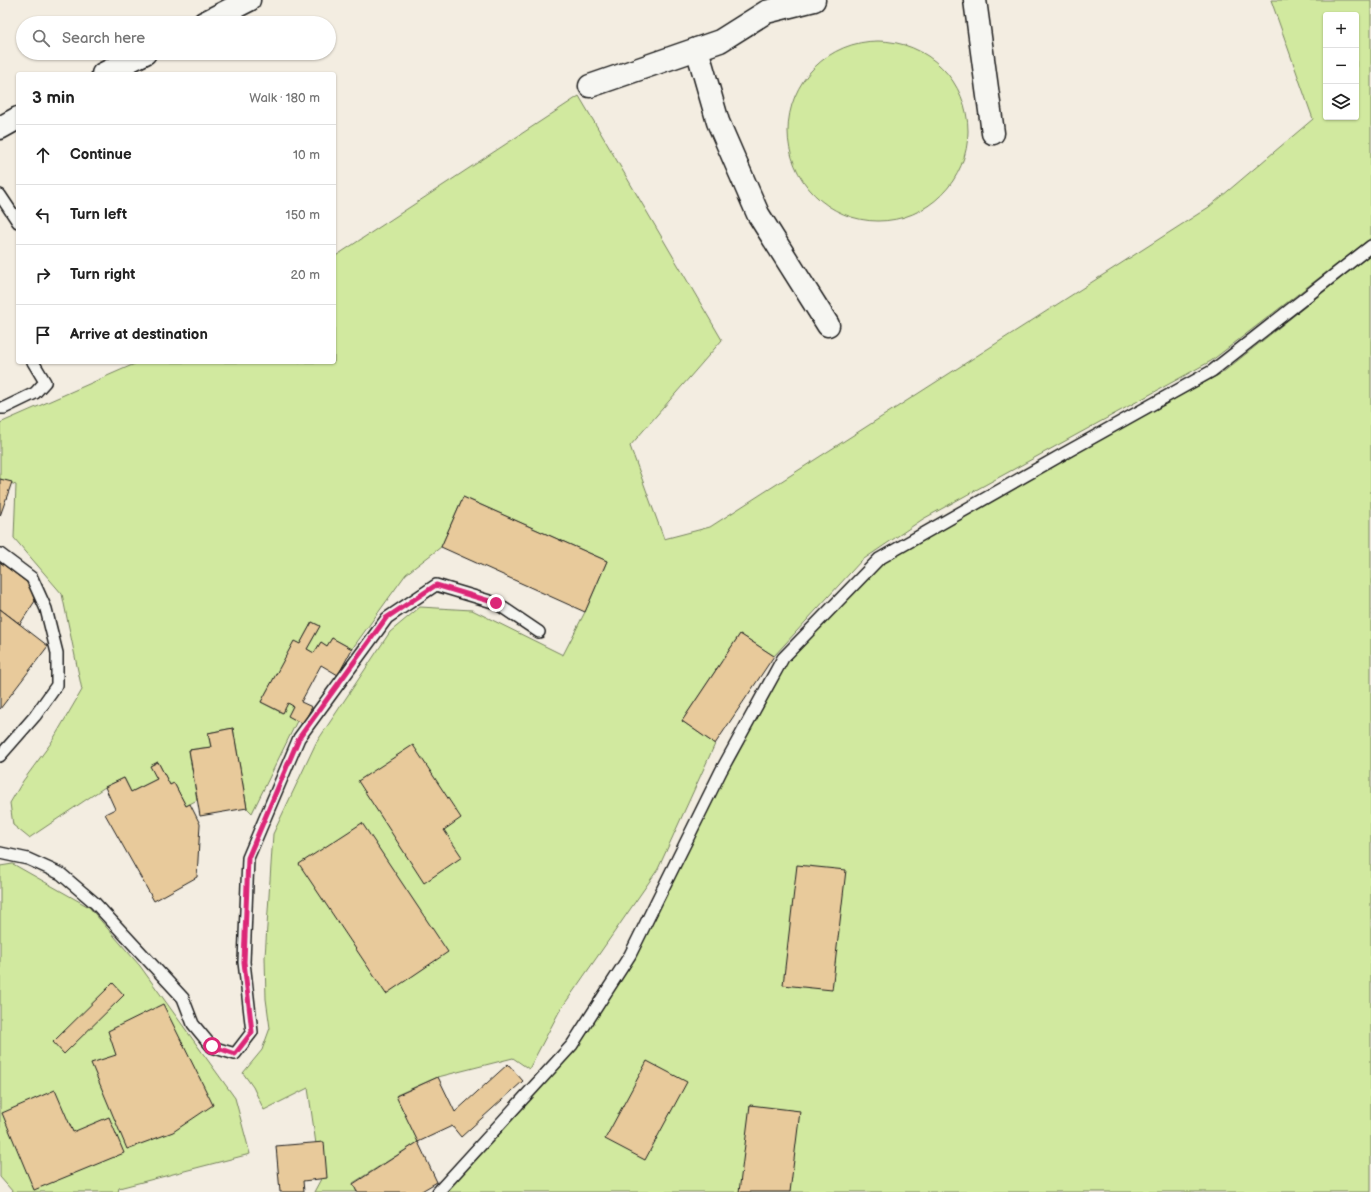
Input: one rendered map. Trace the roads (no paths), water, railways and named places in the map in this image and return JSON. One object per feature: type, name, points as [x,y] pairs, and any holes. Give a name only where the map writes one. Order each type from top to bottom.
[{"type":"street","points":[[218,16],[249,0]]},
{"type":"street","points":[[590,86],[720,41],[766,12],[814,0]]},
{"type":"street","points":[[975,0],[993,133]]},
{"type":"street","points":[[697,49],[718,122],[758,214],[828,325]]},
{"type":"street","points":[[107,72],[131,60]]},
{"type":"street","points":[[0,128],[16,119]]},
{"type":"lane","points":[[0,195],[16,219]]},
{"type":"lane","points":[[438,1192],[572,1045],[630,955],[722,771],[783,658],[879,559],[1212,371],[1371,246]]},
{"type":"lane","points":[[0,408],[4,408],[35,393],[44,382],[34,364]]},
{"type":"lane","points":[[0,554],[32,578],[46,609],[57,653],[57,685],[35,716],[0,756]]},
{"type":"lane","points":[[0,853],[28,859],[61,874],[84,893],[95,903],[182,998],[193,1024],[212,1046],[235,1054],[252,1032],[244,962],[248,858],[299,738],[386,618],[436,585],[496,603],[539,632]]}]
